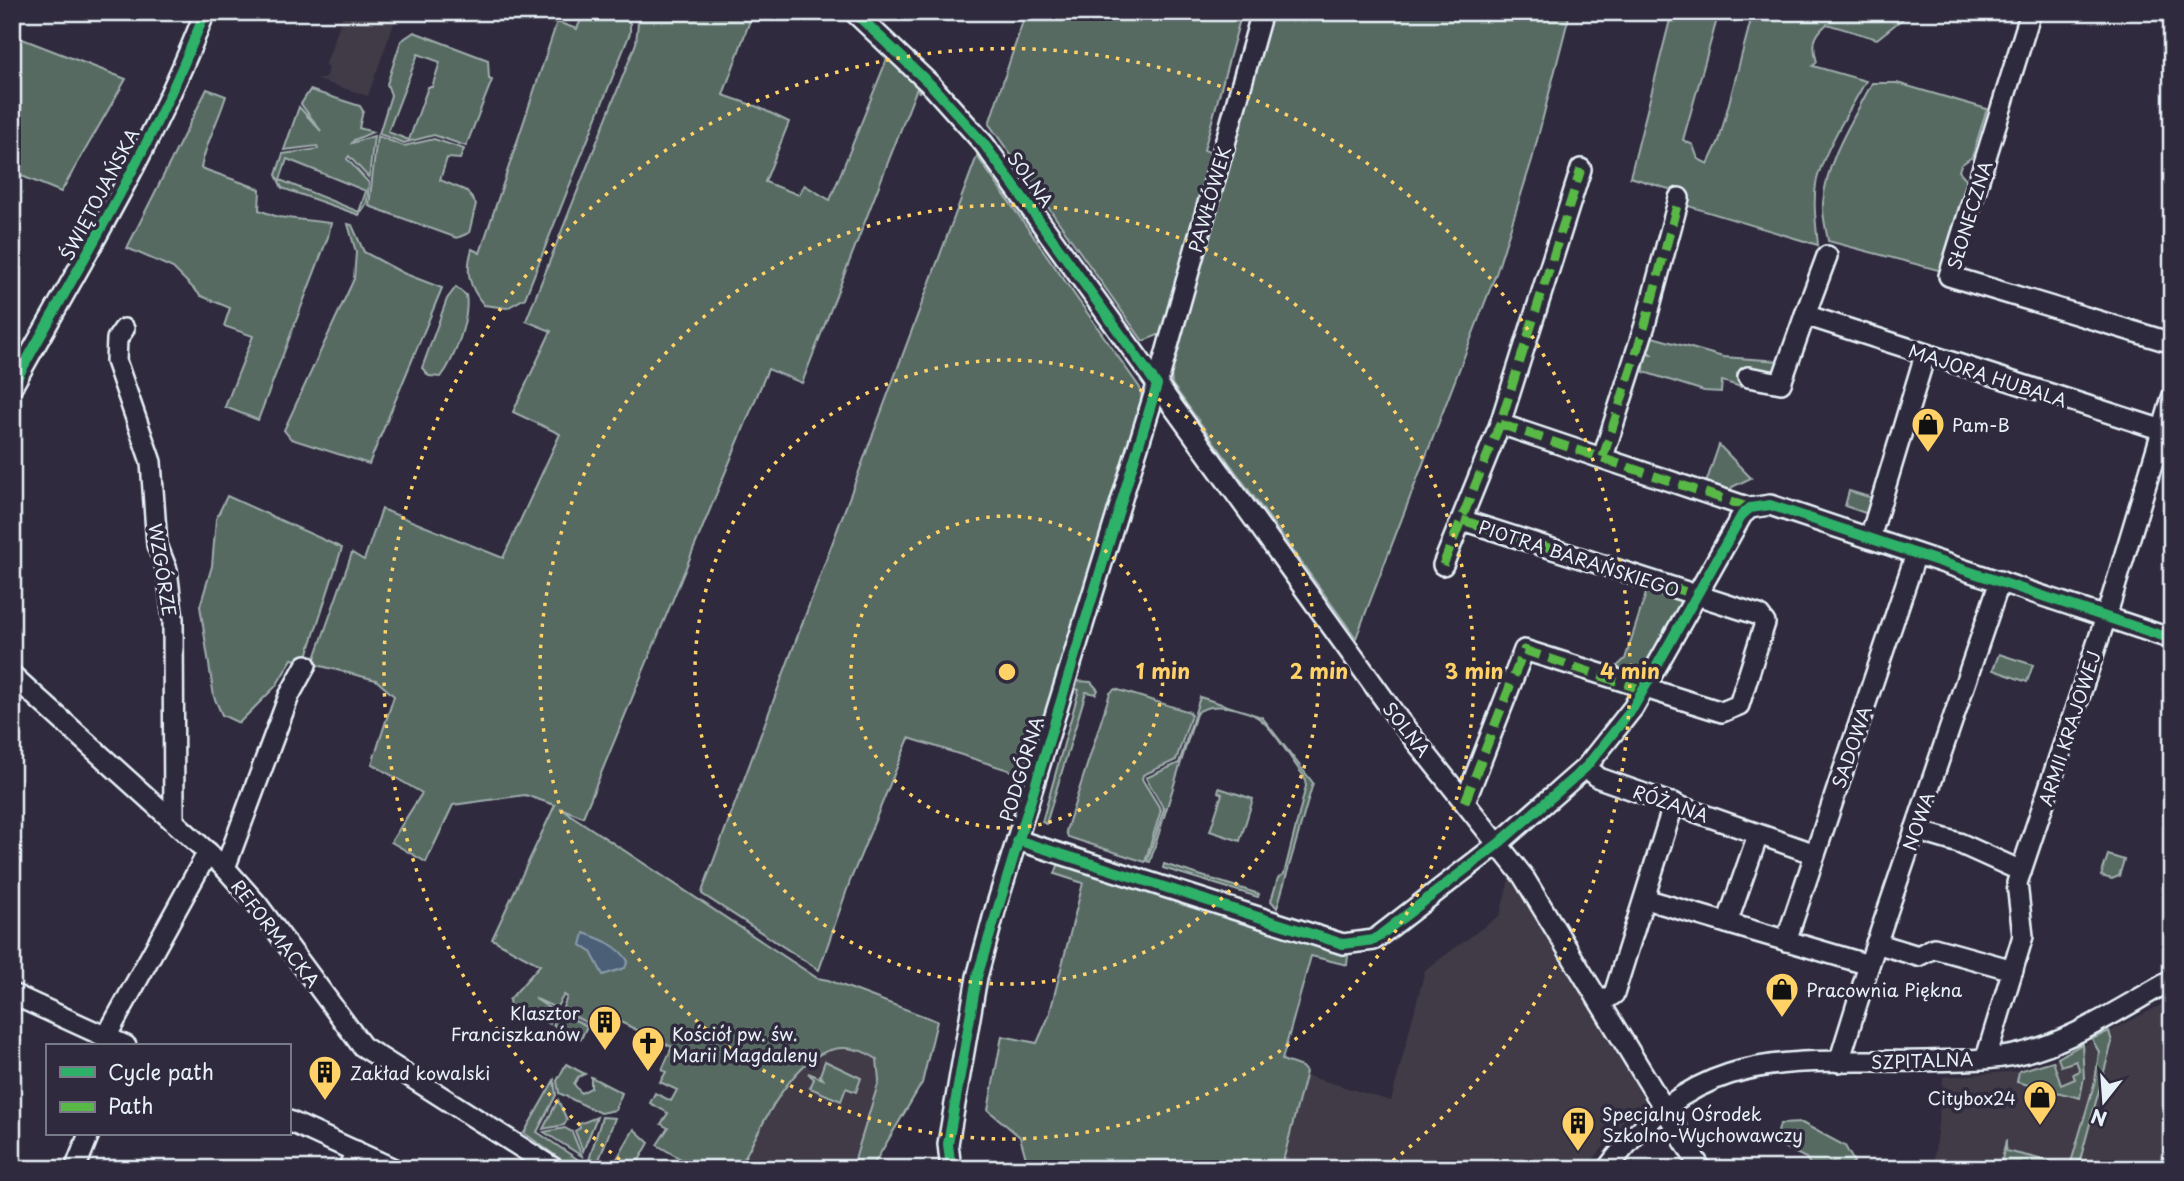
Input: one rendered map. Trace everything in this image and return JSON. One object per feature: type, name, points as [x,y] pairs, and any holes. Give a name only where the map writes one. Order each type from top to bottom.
[{"type":"street","name":"ŚWIĘTOJAŃSKA","points":[[12,387],[142,152],[183,70],[205,12]]},
{"type":"street","name":"SOLNA","points":[[854,12],[924,78],[984,144],[1399,720],[1523,876],[1701,1169]]},
{"type":"street","name":"PAWŁÓWEK","points":[[1157,385],[1262,12]]},
{"type":"street","name":"SŁONECZNA","points":[[2031,12],[1949,276],[2172,343]]},
{"type":"street","points":[[1443,565],[1500,424],[1581,169]]},
{"type":"street","points":[[1603,457],[1645,325],[1679,198]]},
{"type":"street","points":[[1748,377],[1781,383],[1827,256]]},
{"type":"street","name":"MAJORA HUBALA","points":[[1805,314],[2168,432]]},
{"type":"street","name":"WZGÓRZE","points":[[124,329],[117,339],[116,361],[152,462],[157,545],[167,570],[173,619],[174,819]]},
{"type":"street","points":[[1870,538],[1925,355]]},
{"type":"street","name":"PODGÓRNA","points":[[951,1169],[947,1143],[977,977],[1157,385]]},
{"type":"street","name":"ARMII KRAJOWEJ","points":[[1986,1058],[2023,936],[2017,883],[2168,432],[2172,398]]},
{"type":"street","points":[[1500,424],[1750,508],[1770,505],[2172,639]]},
{"type":"street","points":[[1017,840],[1343,944],[1374,940],[1498,844],[1586,767],[1633,708],[1742,515],[1750,508]]},
{"type":"street","name":"PIOTRA BARAŃSKIEGO","points":[[1462,520],[1759,615],[1765,623],[1739,705],[1721,712],[1643,690]]},
{"type":"street","name":"SADOWA","points":[[1786,940],[1916,554]]},
{"type":"street","name":"NOWA","points":[[1839,1062],[1876,943],[2000,581]]},
{"type":"street","points":[[1465,802],[1524,650],[1643,690]]},
{"type":"street","points":[[225,868],[289,696],[306,665]]},
{"type":"street","name":"REFORMACKA","points":[[12,675],[225,868],[257,904],[362,1046],[555,1169]]},
{"type":"street","name":"RÓŻANA","points":[[1586,767],[1599,778],[1815,854]]},
{"type":"street","points":[[1601,1003],[1614,994],[1674,803]]},
{"type":"street","points":[[1915,830],[1982,852],[2021,871]]},
{"type":"street","points":[[1727,923],[1758,835]]},
{"type":"street","points":[[106,1037],[208,852]]},
{"type":"street","points":[[1645,899],[1869,965]]},
{"type":"street","points":[[1876,943],[1918,956],[1934,948],[2013,970]]},
{"type":"street","name":"SZPITALNA","points":[[1607,1169],[1639,1129],[1665,1107],[1699,1084],[1740,1069],[1803,1062],[2015,1055],[2060,1039],[2172,980]]},
{"type":"street","points":[[12,994],[122,1044]]},
{"type":"street","points":[[290,1122],[352,1160],[394,1169]]},
{"type":"street","points":[[75,1169],[88,1136]]},
{"type":"shaded area","points":[[344,12],[398,12],[368,96],[315,79],[324,79],[326,75],[329,68],[325,66]]},
{"type":"shaded area","points":[[513,12],[560,12],[555,26]]},
{"type":"shaded area","points":[[1511,871],[1645,1102],[1620,1128],[1612,1120],[1604,1131],[1612,1137],[1585,1169],[1281,1169],[1305,1075],[1391,1101],[1425,970],[1500,915]]},
{"type":"shaded area","points":[[817,978],[937,1021],[922,1083],[871,1169],[730,1169]]},
{"type":"shaded area","points":[[2172,999],[2172,1169],[2078,1169],[2006,1151],[2005,1147],[2000,1169],[1933,1169],[1943,1077],[2019,1071],[2053,1061]]},
{"type":"green space","points":[[584,12],[623,12],[621,17],[630,23],[630,33],[525,298],[507,308],[484,305],[470,279],[472,249],[480,253],[557,22],[577,29]]},
{"type":"green space","points":[[639,12],[753,12],[723,95],[758,107],[789,122],[765,182],[799,195],[804,185],[830,200],[889,54],[918,82],[919,93],[917,88],[802,383],[768,369],[583,817],[560,808],[817,978],[937,1021],[922,1083],[871,1169],[852,1169],[879,1081],[877,1059],[852,1049],[830,1050],[811,1060],[793,1077],[764,1121],[741,1164],[733,1162],[730,1169],[698,1169],[657,1145],[668,1128],[661,1124],[668,1113],[650,1103],[655,1093],[671,1101],[677,1090],[660,1082],[666,1072],[662,1070],[672,1047],[602,1013],[595,1013],[589,1024],[562,1010],[567,997],[564,995],[556,1008],[534,998],[555,1012],[550,1024],[510,1007],[509,1000],[540,965],[492,939],[555,805],[525,795],[453,805],[426,862],[391,842],[422,793],[372,764],[394,696],[376,680],[313,664],[352,553],[364,560],[382,509],[503,558],[560,434],[513,412],[551,331],[526,321],[636,43]]},
{"type":"green space","points":[[1026,12],[1242,12],[1204,150],[1215,154],[1161,334],[1143,341],[989,124]]},
{"type":"green space","points":[[1271,12],[1570,12],[1532,160],[1497,271],[1356,638],[1172,384],[1171,373]]},
{"type":"green space","points":[[1672,12],[1719,12],[1683,140],[1693,145],[1698,159],[1708,164],[1719,141],[1753,12],[1911,12],[1877,39],[1827,24],[1816,37],[1814,50],[1817,62],[1813,66],[1866,81],[1837,132],[1819,172],[1815,199],[1818,245],[1688,206],[1679,192],[1630,177]]},
{"type":"green space","points":[[414,32],[488,60],[489,79],[492,80],[466,146],[434,135],[404,143],[379,134],[391,95],[387,84],[401,41]],"holes":[[[418,54],[440,62],[409,140],[388,132]]]},
{"type":"green space","points":[[12,35],[126,79],[61,192],[12,172]]},
{"type":"green space","points":[[1872,83],[1897,83],[1987,109],[1972,157],[1961,165],[1959,171],[1967,180],[1949,261],[1938,270],[1828,241],[1823,208],[1829,171]]},
{"type":"green space","points":[[207,89],[226,96],[201,168],[260,189],[259,210],[278,217],[331,223],[258,420],[225,407],[253,336],[224,326],[230,308],[201,296],[173,268],[127,248]]},
{"type":"green space","points":[[310,90],[360,106],[363,111],[359,128],[373,132],[352,143],[374,136],[369,178],[349,156],[347,159],[369,183],[367,203],[359,215],[282,188],[276,175],[283,154],[318,149],[317,146],[284,150],[299,107],[321,131],[301,104]],"holes":[[[287,159],[366,191],[359,212],[280,180]]]},
{"type":"green space","points":[[377,136],[404,146],[434,139],[464,149],[460,159],[447,158],[440,180],[467,191],[476,204],[469,233],[457,238],[369,206]]},
{"type":"green space","points":[[977,156],[1140,388],[1142,400],[1027,776],[909,738],[850,881],[819,970],[702,894]]},
{"type":"green space","points":[[348,224],[352,225],[364,252],[403,273],[442,288],[369,464],[291,439],[284,430],[354,279],[356,252]]},
{"type":"green space","points":[[456,287],[466,295],[467,304],[460,338],[441,377],[429,376],[422,368],[447,299]]},
{"type":"green space","points":[[1649,336],[1723,357],[1780,361],[1777,372],[1748,369],[1741,387],[1722,381],[1721,392],[1704,391],[1644,372],[1645,354],[1651,354],[1646,350]]},
{"type":"green space","points":[[1719,445],[1751,478],[1732,487],[1730,492],[1706,483]]},
{"type":"green space","points":[[1849,491],[1876,499],[1871,515],[1845,506]]},
{"type":"green space","points":[[227,496],[342,548],[305,662],[292,659],[276,686],[239,723],[222,715],[214,697],[200,606],[212,566],[216,519]]},
{"type":"green space","points":[[1649,584],[1680,600],[1680,604],[1639,676],[1613,670],[1625,659]]},
{"type":"green space","points":[[1999,654],[2033,665],[2027,682],[1993,670]]},
{"type":"green space","points":[[1077,681],[1091,682],[1098,690],[1096,694],[1086,692],[1046,824],[1042,822],[1079,690],[1070,687]]},
{"type":"green space","points":[[1115,689],[1190,712],[1191,715],[1176,760],[1143,775],[1142,779],[1161,810],[1145,862],[1068,837],[1066,831],[1110,693]]},
{"type":"green space","points":[[1200,697],[1237,709],[1210,707],[1196,714],[1150,862],[1147,861],[1164,809],[1146,778],[1179,763]]},
{"type":"green space","points":[[1248,713],[1262,717],[1313,783],[1277,908],[1271,901],[1278,878],[1284,874],[1306,786],[1304,776],[1273,732],[1261,720]]},
{"type":"green space","points":[[1219,788],[1253,799],[1240,841],[1210,831],[1222,794],[1218,792]]},
{"type":"green space","points":[[2108,855],[2124,860],[2119,876],[2112,879],[2101,876]]},
{"type":"green space","points":[[1060,860],[1348,956],[1347,965],[1311,956],[1282,1060],[1302,1067],[1306,1072],[1281,1169],[1029,1169],[1020,1137],[988,1110],[1002,1036],[1037,1043],[1049,1016],[1083,883],[1055,874]]},
{"type":"green space","points":[[1164,864],[1259,894],[1258,897],[1163,868]]},
{"type":"green space","points":[[561,1013],[587,1026],[581,1039],[553,1025]]},
{"type":"green space","points":[[2109,1031],[2112,1042],[2078,1168],[2070,1166],[2095,1081],[2099,1052],[2092,1039]]},
{"type":"green space","points":[[2082,1044],[2084,1077],[2080,1098],[2017,1082],[2019,1071],[2053,1061],[2061,1085],[2075,1079],[2073,1074],[2080,1071],[2076,1061],[2061,1066],[2058,1058]]},
{"type":"green space","points":[[825,1061],[861,1078],[856,1092],[846,1088],[841,1101],[810,1088],[814,1079],[808,1073],[823,1079],[820,1075]]},
{"type":"green space","points":[[566,1064],[585,1074],[578,1077],[574,1084],[581,1093],[591,1088],[591,1077],[622,1093],[615,1110],[600,1113],[559,1093],[557,1081]]},
{"type":"green space","points":[[554,1080],[556,1095],[537,1132],[592,1169],[574,1169],[524,1133]]},
{"type":"green space","points":[[558,1100],[567,1120],[564,1125],[543,1129]]},
{"type":"green space","points":[[597,1117],[583,1151],[575,1131],[580,1128],[579,1124]]},
{"type":"green space","points":[[602,1117],[615,1118],[597,1165],[589,1160]]},
{"type":"green space","points":[[1802,1123],[1845,1146],[1854,1162],[1845,1169],[1813,1169],[1806,1158],[1775,1143],[1780,1124]]},
{"type":"green space","points":[[565,1128],[572,1132],[582,1156],[544,1132]]},
{"type":"green space","points":[[634,1129],[649,1143],[634,1169],[611,1169]]},
{"type":"green space","points":[[2006,1140],[2006,1151],[2062,1164],[2061,1169],[2000,1169]]},
{"type":"water","points":[[584,933],[603,940],[619,951],[628,961],[625,968],[603,975],[591,952],[581,945]]},
{"type":"marked path","points":[[1443,565],[1500,424],[1581,169]]},
{"type":"marked path","points":[[1603,457],[1645,325],[1679,198]]},
{"type":"marked path","points":[[1500,424],[1750,508]]},
{"type":"marked path","points":[[1462,520],[1696,595]]},
{"type":"marked path","points":[[1465,802],[1524,650],[1643,690]]},
{"type":"cycle path","points":[[12,387],[140,156],[205,12]]},
{"type":"cycle path","points":[[854,12],[932,86],[984,144],[1157,385],[977,977],[948,1144],[951,1169]]},
{"type":"cycle path","points":[[1017,840],[1343,944],[1374,940],[1498,844],[1586,767],[1633,708],[1742,515],[1750,508],[1770,505],[2172,639]]},
{"type":"place","name":"Pam-B","points":[[1928,454]]},
{"type":"place","name":"Pracownia Piękna","points":[[1782,1019]]},
{"type":"place","name":"Klasztor Franciszkanów","points":[[605,1052]]},
{"type":"place","name":"Kościół pw. św. Marii Magdaleny","points":[[648,1073]]},
{"type":"place","name":"Zakład kowalski","points":[[325,1102]]},
{"type":"place","name":"Citybox24","points":[[2040,1127]]},
{"type":"place","name":"Specjalny Ośrodek Szkolno-Wychowawczy","points":[[1578,1153]]}]
